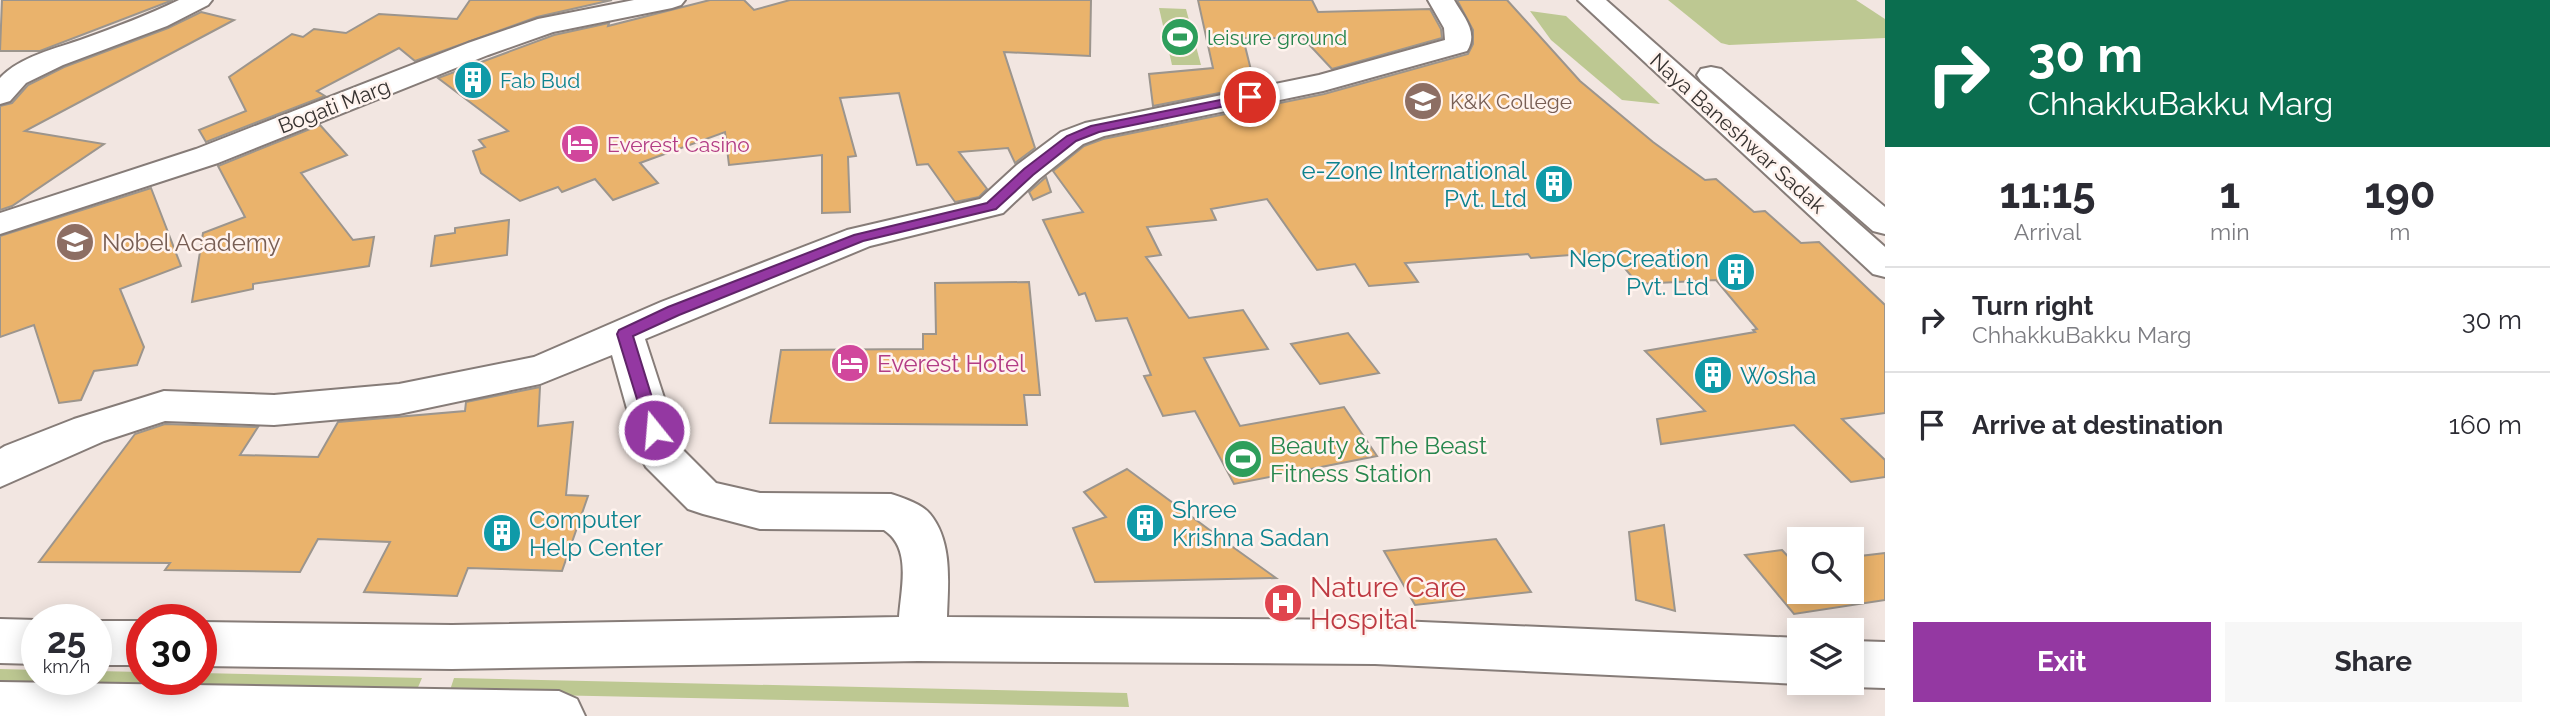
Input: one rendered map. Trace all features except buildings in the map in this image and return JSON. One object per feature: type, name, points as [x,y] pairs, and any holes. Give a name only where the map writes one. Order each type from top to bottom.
[{"type":"main road","points":[[0,95],[16,77],[53,59],[158,20],[199,0]]},
{"type":"main road","name":"Bogati Marg","points":[[0,224],[207,156],[478,49],[547,25],[671,0]]},
{"type":"main road","points":[[0,470],[20,458],[89,430],[164,406],[274,410],[399,399],[540,370],[674,311],[859,238],[991,206],[1028,172],[1072,138],[1096,129],[1323,83],[1457,44],[1460,36],[1457,27],[1441,0]]},
{"type":"main road","name":"Naya Baneshwar Sadak","points":[[1591,0],[1885,266]]},
{"type":"main road","name":"Naya Baneshwar Sadak","points":[[1625,0],[1885,225]]},
{"type":"main road","points":[[625,334],[661,455],[703,497],[760,511],[891,512],[914,526],[926,561],[923,620],[918,639]]},
{"type":"main road","points":[[217,644],[452,647],[918,639],[1375,642],[1787,660]]},
{"type":"main road","points":[[0,641],[21,642]]},
{"type":"main road","points":[[1864,664],[1885,665]]},
{"type":"main road","points":[[0,706],[559,716]]},
{"type":"green space","points":[[1668,0],[1856,0],[1885,19],[1885,38],[1729,45],[1721,43]]},
{"type":"green space","name":"leisure ground","points":[[1159,8],[1186,9],[1201,65],[1172,65]]},
{"type":"green space","points":[[1530,11],[1566,16],[1660,104],[1622,100],[1551,40]]},
{"type":"green space","points":[[0,669],[21,670],[21,683],[0,683]]},
{"type":"green space","points":[[112,671],[126,672],[126,686],[112,685]]},
{"type":"green space","points":[[217,673],[422,678],[416,692],[217,688]]},
{"type":"green space","points":[[454,678],[1127,693],[1129,707],[449,693]]},
{"type":"place","name":"leisure ground","points":[[1180,37]]},
{"type":"place","name":"Fab Bud","points":[[473,80]]},
{"type":"place","name":"K&K College","points":[[1423,101]]},
{"type":"place","name":"Everest Casino","points":[[580,144]]},
{"type":"place","name":"e-Zone International Pvt. Ltd","points":[[1554,184]]},
{"type":"place","name":"Nobel Academy","points":[[75,242]]},
{"type":"place","name":"NepCreation Pvt. Ltd","points":[[1736,272]]},
{"type":"place","name":"Everest Hotel","points":[[850,363]]},
{"type":"place","name":"Wosha","points":[[1713,375]]},
{"type":"place","name":"Beauty & The Beast Fitness Station","points":[[1243,459]]},
{"type":"place","name":"Shree Krishna Sadan","points":[[1145,523]]},
{"type":"place","name":"Computer Help Center","points":[[502,533]]},
{"type":"place","name":"Nature Care Hospital","points":[[1283,603]]},
{"type":"route","points":[[654,430],[625,334],[674,311],[859,238],[991,206],[1028,172],[1072,138],[1096,129],[1250,97]]}]
